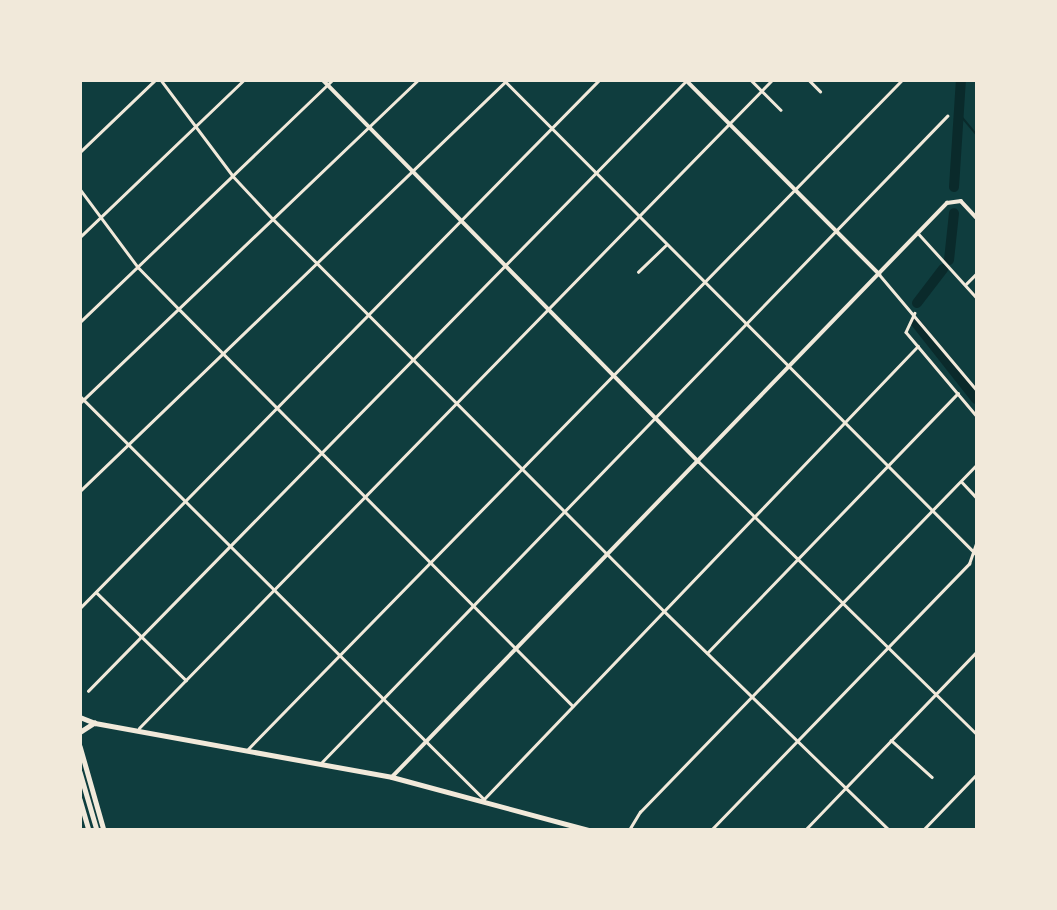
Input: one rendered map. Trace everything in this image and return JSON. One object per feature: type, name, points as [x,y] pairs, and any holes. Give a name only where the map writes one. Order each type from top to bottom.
[{"type":"main road","points":[[81,716],[95,723],[392,777],[484,799],[589,830]]},
{"type":"main road","points":[[80,732],[95,723]]},
{"type":"main road","points":[[80,746],[104,830]]},
{"type":"main road","points":[[80,772],[97,830]]},
{"type":"main road","points":[[80,799],[89,830]]},
{"type":"street","points":[[80,152],[155,80]]},
{"type":"street","points":[[161,80],[233,176],[273,219],[607,555],[889,830]]},
{"type":"street","points":[[80,237],[244,80]]},
{"type":"street","points":[[323,80],[612,377],[976,733]]},
{"type":"street","points":[[80,322],[332,80]]},
{"type":"street","points":[[80,403],[418,80]]},
{"type":"street","points":[[80,608],[599,80]]},
{"type":"street","points":[[751,80],[781,110]]},
{"type":"street","points":[[139,729],[772,80]]},
{"type":"street","points":[[809,80],[820,91]]},
{"type":"street","points":[[248,749],[902,80]]},
{"type":"street","points":[[80,491],[505,81],[745,325],[975,552]]},
{"type":"street","points":[[88,691],[687,81],[879,274],[915,313],[976,388]]},
{"type":"street","points":[[320,764],[947,116]]},
{"type":"street","points":[[80,189],[138,267],[573,706]]},
{"type":"street","points":[[392,777],[918,233],[954,200],[976,217]]},
{"type":"street","points":[[918,233],[976,298]]},
{"type":"street","points":[[638,272],[666,245]]},
{"type":"street","points":[[965,285],[976,274]]},
{"type":"street","points":[[915,313],[905,329],[976,415]]},
{"type":"street","points":[[80,396],[188,499],[484,799],[918,346]]},
{"type":"street","points":[[707,653],[958,393]]},
{"type":"street","points":[[629,830],[752,697],[976,465]]},
{"type":"street","points":[[961,481],[976,497]]},
{"type":"street","points":[[711,830],[969,564],[976,544]]},
{"type":"street","points":[[96,592],[186,680]]},
{"type":"street","points":[[805,830],[976,652]]},
{"type":"street","points":[[891,740],[932,777]]},
{"type":"street","points":[[923,830],[976,775]]},
{"type":"waterway","points":[[954,187],[961,80]]},
{"type":"waterway","points":[[960,115],[976,134]]},
{"type":"waterway","points":[[949,260],[954,213]]},
{"type":"waterway","points":[[917,303],[943,269]]},
{"type":"waterway","points":[[916,323],[976,399]]}]
